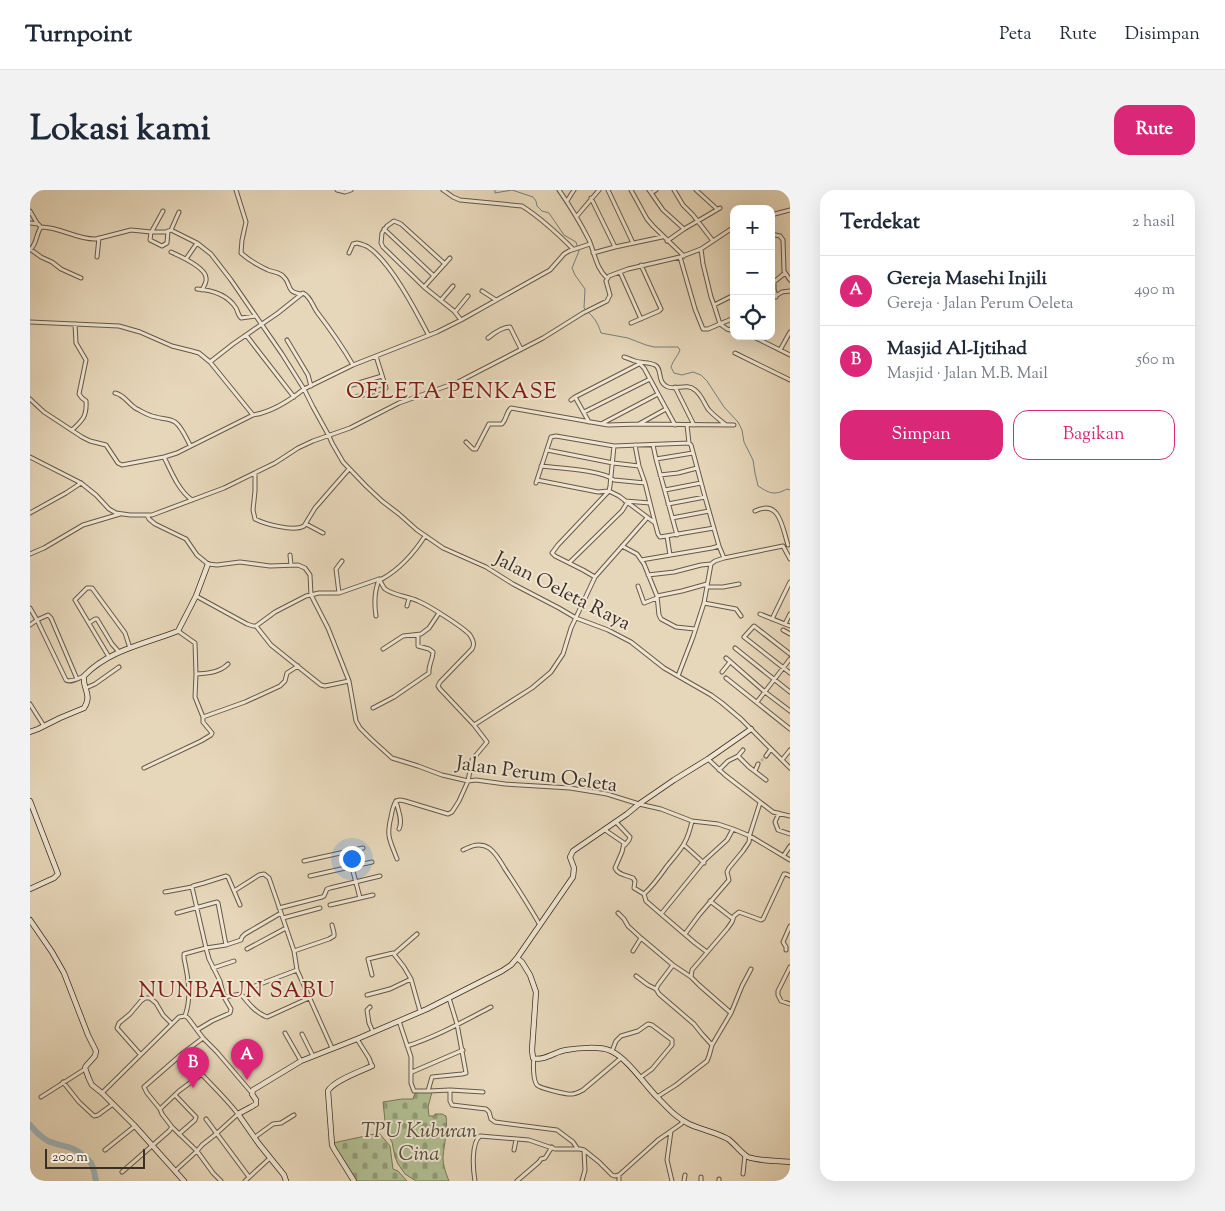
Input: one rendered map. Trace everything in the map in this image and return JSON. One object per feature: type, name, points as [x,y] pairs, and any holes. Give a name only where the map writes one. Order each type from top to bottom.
[{"type":"street","points":[[236,190],[246,222],[242,240],[242,254],[267,270],[282,274],[290,290],[308,296],[353,365]]},
{"type":"street","points":[[337,190],[345,192],[351,190]]},
{"type":"street","points":[[443,190],[460,200],[522,206],[556,231],[575,249]]},
{"type":"street","points":[[30,554],[48,546],[83,525],[120,514],[155,514],[224,488],[275,463],[298,448],[358,424],[399,403],[458,382],[543,338],[583,313],[607,301],[610,295],[606,282],[607,278],[599,269],[594,253],[576,216],[559,190]]},
{"type":"street","points":[[567,201],[574,190]]},
{"type":"street","points":[[576,216],[599,190]]},
{"type":"street","points":[[608,190],[633,243]]},
{"type":"street","points":[[631,190],[647,219],[682,256],[695,309],[702,328],[706,330],[730,320]]},
{"type":"street","points":[[656,190],[650,192],[663,210],[684,229]]},
{"type":"street","points":[[674,190],[683,205],[713,241]]},
{"type":"street","points":[[667,240],[718,208],[696,190]]},
{"type":"street","points":[[591,198],[615,247]]},
{"type":"street","points":[[775,214],[790,210]]},
{"type":"street","points":[[30,211],[40,226],[34,246],[30,250],[80,278]]},
{"type":"street","points":[[162,211],[150,240],[162,246],[166,244],[169,231],[179,212]]},
{"type":"street","points":[[445,264],[401,224],[394,221],[384,229],[381,238],[382,247],[424,287],[455,312],[461,320]]},
{"type":"street","points":[[30,223],[90,239],[131,230],[169,231]]},
{"type":"street","points":[[384,229],[434,276]]},
{"type":"street","points":[[607,278],[612,274],[641,265],[682,256],[701,249],[730,230]]},
{"type":"street","name":"Jalan Oeleta Raya","points":[[169,231],[179,233],[197,243],[211,254],[262,324],[304,389],[341,458],[349,469],[382,501],[425,536],[449,551],[486,567],[576,618],[626,639],[664,668],[711,695],[736,714],[790,768]]},
{"type":"street","points":[[775,235],[780,236],[783,240],[783,268],[790,280]]},
{"type":"street","points":[[594,253],[663,236]]},
{"type":"street","points":[[97,257],[99,238]]},
{"type":"street","points":[[186,259],[197,243]]},
{"type":"street","points":[[349,253],[353,244],[357,243],[373,251],[392,273],[428,334]]},
{"type":"street","points":[[30,399],[44,412],[90,442],[106,445],[120,464],[164,457],[177,453],[253,415],[273,408],[294,397],[304,389],[353,365],[437,332],[461,320],[550,270],[564,254],[590,244]]},
{"type":"street","points":[[701,249],[716,314],[720,324],[730,330]]},
{"type":"street","points":[[172,252],[186,259],[206,275],[202,290]]},
{"type":"street","points":[[424,287],[450,258]]},
{"type":"street","points":[[631,323],[661,309],[641,265]]},
{"type":"street","points":[[620,272],[641,319]]},
{"type":"street","points":[[785,273],[774,282],[776,297],[782,292],[790,291]]},
{"type":"street","points":[[441,300],[454,286]]},
{"type":"street","points":[[197,289],[219,293],[224,296],[235,306],[239,316],[242,318],[256,316]]},
{"type":"street","points":[[482,291],[496,300]]},
{"type":"street","points":[[210,362],[278,314],[302,294]]},
{"type":"street","points":[[714,305],[732,295]]},
{"type":"street","points":[[455,312],[468,296]]},
{"type":"street","points":[[30,322],[98,324],[125,327],[172,346],[199,353],[210,362],[253,415]]},
{"type":"street","points":[[72,430],[82,420],[86,410],[86,400],[79,394],[86,360],[76,343],[76,324]]},
{"type":"street","points":[[488,338],[500,329],[507,327],[510,328],[522,349]]},
{"type":"street","points":[[780,350],[790,332]]},
{"type":"street","points":[[246,335],[294,397]]},
{"type":"street","points":[[287,340],[308,375],[311,386]]},
{"type":"street","points":[[762,340],[790,355]]},
{"type":"street","points":[[735,353],[790,380]]},
{"type":"street","points":[[356,397],[386,388],[376,356]]},
{"type":"street","points":[[624,357],[638,363],[655,365],[662,382],[667,386],[685,386],[694,389],[710,411],[726,425]]},
{"type":"street","points":[[638,363],[644,368],[675,425]]},
{"type":"street","points":[[571,400],[638,363]]},
{"type":"street","points":[[352,385],[382,376]]},
{"type":"street","points":[[584,412],[650,379]]},
{"type":"street","points":[[675,387],[694,425]]},
{"type":"street","points":[[115,393],[122,394],[133,407],[144,413],[174,421],[180,426],[190,445]]},
{"type":"street","points":[[602,424],[658,394]]},
{"type":"street","points":[[575,397],[589,422]]},
{"type":"street","points":[[466,442],[473,449],[476,449],[489,424],[502,424],[508,410],[511,408],[602,424],[734,425]]},
{"type":"street","points":[[638,424],[666,409]]},
{"type":"street","points":[[687,425],[689,444],[691,445],[724,558]]},
{"type":"street","points":[[655,524],[608,491],[598,492],[536,482],[551,437],[556,436],[614,446],[689,444]]},
{"type":"street","points":[[635,445],[659,536],[677,535],[714,528]]},
{"type":"street","points":[[653,445],[677,535]]},
{"type":"street","points":[[595,577],[552,554],[608,491],[614,446]]},
{"type":"street","points":[[547,450],[639,466]]},
{"type":"street","points":[[656,459],[692,453]]},
{"type":"street","points":[[30,457],[81,483],[109,508],[120,514]]},
{"type":"street","points":[[164,457],[179,486],[192,500]]},
{"type":"street","points":[[541,466],[599,473],[614,480],[645,483]]},
{"type":"street","points":[[660,475],[697,468]]},
{"type":"street","points":[[255,473],[254,519],[267,524],[300,529],[306,524],[315,508],[349,469]]},
{"type":"street","points":[[30,513],[81,483]]},
{"type":"street","points":[[665,490],[701,483]]},
{"type":"street","points":[[668,504],[705,497]]},
{"type":"street","points":[[625,502],[650,502]]},
{"type":"street","points":[[570,563],[622,510],[625,502]]},
{"type":"street","points":[[755,510],[764,507],[772,510],[779,516],[790,559]]},
{"type":"street","points":[[672,518],[709,511]]},
{"type":"street","points":[[147,515],[155,524],[186,539],[197,555],[208,564],[217,565],[240,562],[270,566],[291,565],[290,554]]},
{"type":"street","points":[[474,725],[532,688],[551,672],[563,654],[571,628],[595,577],[647,518]]},
{"type":"street","points":[[306,524],[323,533]]},
{"type":"street","points":[[256,626],[287,605],[306,596],[339,593],[386,577],[409,557],[425,536]]},
{"type":"street","points":[[668,536],[670,555]]},
{"type":"street","points":[[648,575],[712,564],[724,558],[787,545]]},
{"type":"street","points":[[622,546],[637,554],[644,564],[652,581],[657,597],[659,615],[662,620],[676,627],[695,629]]},
{"type":"street","points":[[641,560],[719,546]]},
{"type":"street","points":[[339,593],[336,569],[342,562]]},
{"type":"street","points":[[30,608],[38,620],[66,680],[69,682],[84,676],[119,652],[178,631],[196,596],[208,564]]},
{"type":"street","points":[[678,676],[704,603],[712,564]]},
{"type":"street","name":"Jalan Perum Oeleta","points":[[291,565],[300,565],[308,571],[311,595],[328,628],[349,681],[354,716],[358,725],[392,758],[442,775],[468,780],[570,788],[607,794],[660,809],[692,821],[718,824],[733,829],[750,836],[790,860]]},
{"type":"street","points":[[379,579],[384,588],[400,596],[420,602],[470,635],[474,646],[438,686],[474,725],[486,742],[472,760],[468,780],[452,812],[448,814],[405,801],[400,800],[396,802],[388,830],[397,859]]},
{"type":"street","points":[[376,616],[374,603],[375,589],[379,579]]},
{"type":"street","points":[[772,619],[790,582]]},
{"type":"street","points":[[638,586],[644,603],[657,597],[707,585],[723,587],[739,584]]},
{"type":"street","points":[[109,658],[75,600],[84,590],[90,588],[125,633],[130,648]]},
{"type":"street","points":[[196,596],[247,624],[256,626],[271,645],[317,683],[323,686],[349,681]]},
{"type":"street","points":[[407,606],[409,598]]},
{"type":"street","points":[[704,603],[736,608],[741,616]]},
{"type":"street","points":[[383,649],[403,636],[418,635],[429,628],[438,613]]},
{"type":"street","points":[[760,614],[790,626]]},
{"type":"street","points":[[785,624],[790,614]]},
{"type":"street","points":[[30,625],[48,615],[51,618],[77,679]]},
{"type":"street","points":[[89,623],[97,619],[119,652]]},
{"type":"street","points":[[790,654],[754,626],[744,637],[790,673]]},
{"type":"street","points":[[782,630],[790,634]]},
{"type":"street","points":[[144,768],[212,733],[203,722],[203,717],[195,697],[195,644],[178,631]]},
{"type":"street","points":[[374,708],[394,697],[429,672],[428,669],[433,652],[418,646],[418,635]]},
{"type":"street","points":[[735,648],[790,692]]},
{"type":"street","points":[[726,658],[790,711]]},
{"type":"street","points":[[757,702],[790,659]]},
{"type":"street","points":[[722,672],[730,662]]},
{"type":"street","points":[[196,674],[214,672],[228,664]]},
{"type":"street","points":[[86,688],[95,684],[119,666]]},
{"type":"street","points":[[203,717],[245,702],[280,686],[285,681],[288,673],[298,666]]},
{"type":"street","points":[[30,732],[84,708],[88,699],[83,680],[84,676]]},
{"type":"street","points":[[726,678],[790,728]]},
{"type":"street","points":[[30,704],[44,726]]},
{"type":"street","points":[[639,804],[691,769],[708,760],[751,729]]},
{"type":"street","points":[[766,756],[771,749]]},
{"type":"street","points":[[719,770],[743,750]]},
{"type":"street","points":[[782,760],[790,750]]},
{"type":"street","points":[[738,756],[766,780]]},
{"type":"street","points":[[708,760],[772,812],[790,816]]},
{"type":"street","points":[[755,771],[758,764]]},
{"type":"street","points":[[30,801],[58,874],[54,878],[30,889]]},
{"type":"street","points":[[396,802],[401,822],[399,829]]},
{"type":"street","points":[[685,934],[729,880],[728,868],[749,842],[760,803]]},
{"type":"street","name":"Jalan Perum Oeleta","points":[[251,1092],[300,1061],[358,1039],[427,1009],[502,972],[518,958],[573,877],[574,868],[570,859],[573,850],[616,822],[639,804]]},
{"type":"street","points":[[779,813],[775,822],[778,830],[790,834]]},
{"type":"street","points":[[644,894],[656,882],[684,845],[690,832],[692,821]]},
{"type":"street","points":[[616,822],[630,837],[624,845],[615,870],[618,873],[633,878],[635,881],[634,888],[644,894],[646,901],[707,952]]},
{"type":"street","points":[[604,829],[623,842],[624,845]]},
{"type":"street","points":[[661,914],[704,863],[727,840],[733,829]]},
{"type":"street","points":[[463,850],[482,845],[491,850],[516,885],[540,926]]},
{"type":"street","points":[[684,845],[704,863]]},
{"type":"street","points":[[784,855],[790,846]]},
{"type":"street","points":[[304,861],[363,848]]},
{"type":"street","points":[[348,852],[360,898]]},
{"type":"street","points":[[310,876],[372,862]]},
{"type":"street","points":[[234,891],[259,875],[265,874],[269,878],[294,951],[297,970],[332,1048]]},
{"type":"street","points":[[691,976],[692,970],[727,929],[732,922],[732,918],[739,912],[763,920],[784,874],[790,876]]},
{"type":"street","points":[[166,892],[192,887],[226,876],[240,905]]},
{"type":"street","points":[[279,908],[322,897],[327,889],[330,888],[380,876]]},
{"type":"street","points":[[192,887],[209,959],[220,981],[224,997],[231,1009],[230,1014],[212,1021],[197,1030]]},
{"type":"street","points":[[330,905],[373,895]]},
{"type":"street","points":[[710,901],[732,918]]},
{"type":"street","points":[[177,913],[217,902],[226,945]]},
{"type":"street","points":[[283,918],[320,908]]},
{"type":"street","points":[[185,1016],[189,1006],[189,995],[184,954],[235,943],[242,940],[244,935],[250,931],[281,913]]},
{"type":"street","points":[[618,914],[641,938],[691,976],[731,1014]]},
{"type":"street","points":[[30,920],[64,973],[96,1051],[95,1056],[85,1067],[41,1097]]},
{"type":"street","points":[[294,951],[334,936],[332,925]]},
{"type":"street","points":[[786,950],[782,942],[790,926]]},
{"type":"street","points":[[247,949],[286,928]]},
{"type":"street","points":[[372,975],[368,959],[394,954],[417,934]]},
{"type":"street","points":[[633,951],[641,941],[641,938]]},
{"type":"street","points":[[394,954],[411,979],[420,1011]]},
{"type":"street","points":[[518,958],[527,969],[536,992],[532,1050],[535,1082],[538,1086],[544,1089],[572,1094],[578,1093],[621,1058]]},
{"type":"street","points":[[213,968],[234,961]]},
{"type":"street","points":[[656,989],[673,964]]},
{"type":"street","points":[[790,967],[778,992],[781,1001],[790,1004]]},
{"type":"street","points":[[657,1097],[707,1061],[712,1045],[731,1014],[742,986],[752,969]]},
{"type":"street","points":[[255,986],[297,970]]},
{"type":"street","points":[[636,976],[656,989],[659,994],[694,1024],[712,1045]]},
{"type":"street","points":[[368,995],[390,989],[411,979]]},
{"type":"street","points":[[224,997],[240,994],[257,1011],[267,1017],[309,998]]},
{"type":"street","points":[[428,1091],[432,1077],[466,1073],[458,1024],[448,997]]},
{"type":"street","points":[[140,1054],[117,1028],[141,1001],[145,998],[150,998],[172,1024]]},
{"type":"street","points":[[370,1007],[368,1014],[373,1032]]},
{"type":"street","points":[[407,1046],[420,1042],[491,1007]]},
{"type":"street","points":[[102,1093],[172,1024],[181,1016],[185,1016]]},
{"type":"street","points":[[175,1171],[202,1144],[238,1114],[257,1102],[251,1092],[185,1016]]},
{"type":"street","points":[[399,1020],[411,1057],[414,1091],[450,1090],[483,1092]]},
{"type":"street","points":[[612,1051],[616,1041],[621,1036],[638,1031],[648,1024],[672,1040],[672,1046],[652,1069],[640,1077]]},
{"type":"street","points":[[285,1034],[300,1061]]},
{"type":"street","points":[[302,1034],[313,1056]]},
{"type":"street","points":[[203,1038],[144,1087],[147,1094],[172,1127],[197,1150],[221,1181]]},
{"type":"street","points":[[354,1181],[331,1142],[328,1091],[336,1083],[372,1066],[358,1039]]},
{"type":"street","points":[[534,1058],[538,1059],[565,1050],[601,1048],[612,1051],[640,1077],[674,1114],[684,1121],[727,1139],[745,1155],[754,1158],[790,1162]]},
{"type":"street","points":[[412,1072],[463,1050]]},
{"type":"street","points":[[183,1053],[238,1114],[284,1175],[286,1181]]},
{"type":"street","points":[[85,1067],[88,1079],[92,1085],[135,1126],[184,1181]]},
{"type":"street","points":[[160,1109],[202,1074]]},
{"type":"street","points":[[63,1082],[79,1102],[94,1116],[113,1104]]},
{"type":"street","points":[[450,1090],[452,1106],[486,1108],[490,1112],[491,1119],[495,1122],[557,1130],[577,1148]]},
{"type":"street","points":[[175,1095],[196,1117],[179,1134]]},
{"type":"street","points":[[255,1137],[273,1124],[281,1123],[294,1115]]},
{"type":"street","points":[[206,1119],[249,1177]]},
{"type":"street","points":[[475,1181],[474,1151],[478,1137],[535,1142],[570,1150],[577,1148],[584,1150],[612,1175],[616,1176],[658,1140],[684,1121]]},
{"type":"street","points":[[105,1150],[135,1126]]},
{"type":"street","points":[[122,1172],[172,1127]]},
{"type":"street","points":[[671,1131],[667,1160],[672,1181]]},
{"type":"street","points":[[514,1150],[516,1140]]},
{"type":"street","points":[[516,1181],[539,1162],[541,1158],[547,1156],[552,1147]]},
{"type":"street","points":[[582,1181],[585,1170],[584,1150]]},
{"type":"street","points":[[742,1174],[745,1155]]},
{"type":"street","points":[[245,1181],[270,1158]]},
{"type":"street","points":[[619,1175],[619,1181]]},
{"type":"street","points":[[684,1175],[684,1181]]},
{"type":"green space","name":"TPU Kuburan Cina","points":[[432,1092],[428,1107],[429,1116],[442,1114],[446,1116],[443,1160],[449,1181],[416,1181],[405,1174],[398,1164],[388,1135],[383,1102],[413,1099],[415,1093]]},
{"type":"green space","points":[[379,1133],[390,1146],[393,1169],[398,1171],[407,1181],[357,1181],[333,1143]]},
{"type":"waterway","points":[[495,190],[495,193],[512,190],[533,197],[537,206],[542,211],[549,213],[564,235],[576,242],[579,251],[572,268],[585,289],[584,308],[595,320],[601,333],[628,338],[654,347],[678,347],[680,350],[671,367],[674,373],[682,375],[693,372],[701,375],[724,407],[738,422],[742,430],[744,442],[753,460],[758,486],[772,493],[790,490]]},
{"type":"waterway","points":[[30,1125],[45,1139],[80,1152],[91,1164],[96,1181]]},
{"type":"tunnel","points":[[758,764],[766,756]]},
{"type":"place","name":"Gereja Masehi Injili","points":[[247,1080]]},
{"type":"place","name":"Masjid Al-Ijtihad","points":[[193,1088]]},
{"type":"district","name":"OELETA PENKASE","points":[[452,390]]},
{"type":"district","name":"NUNBAUN SABU","points":[[237,989]]}]
